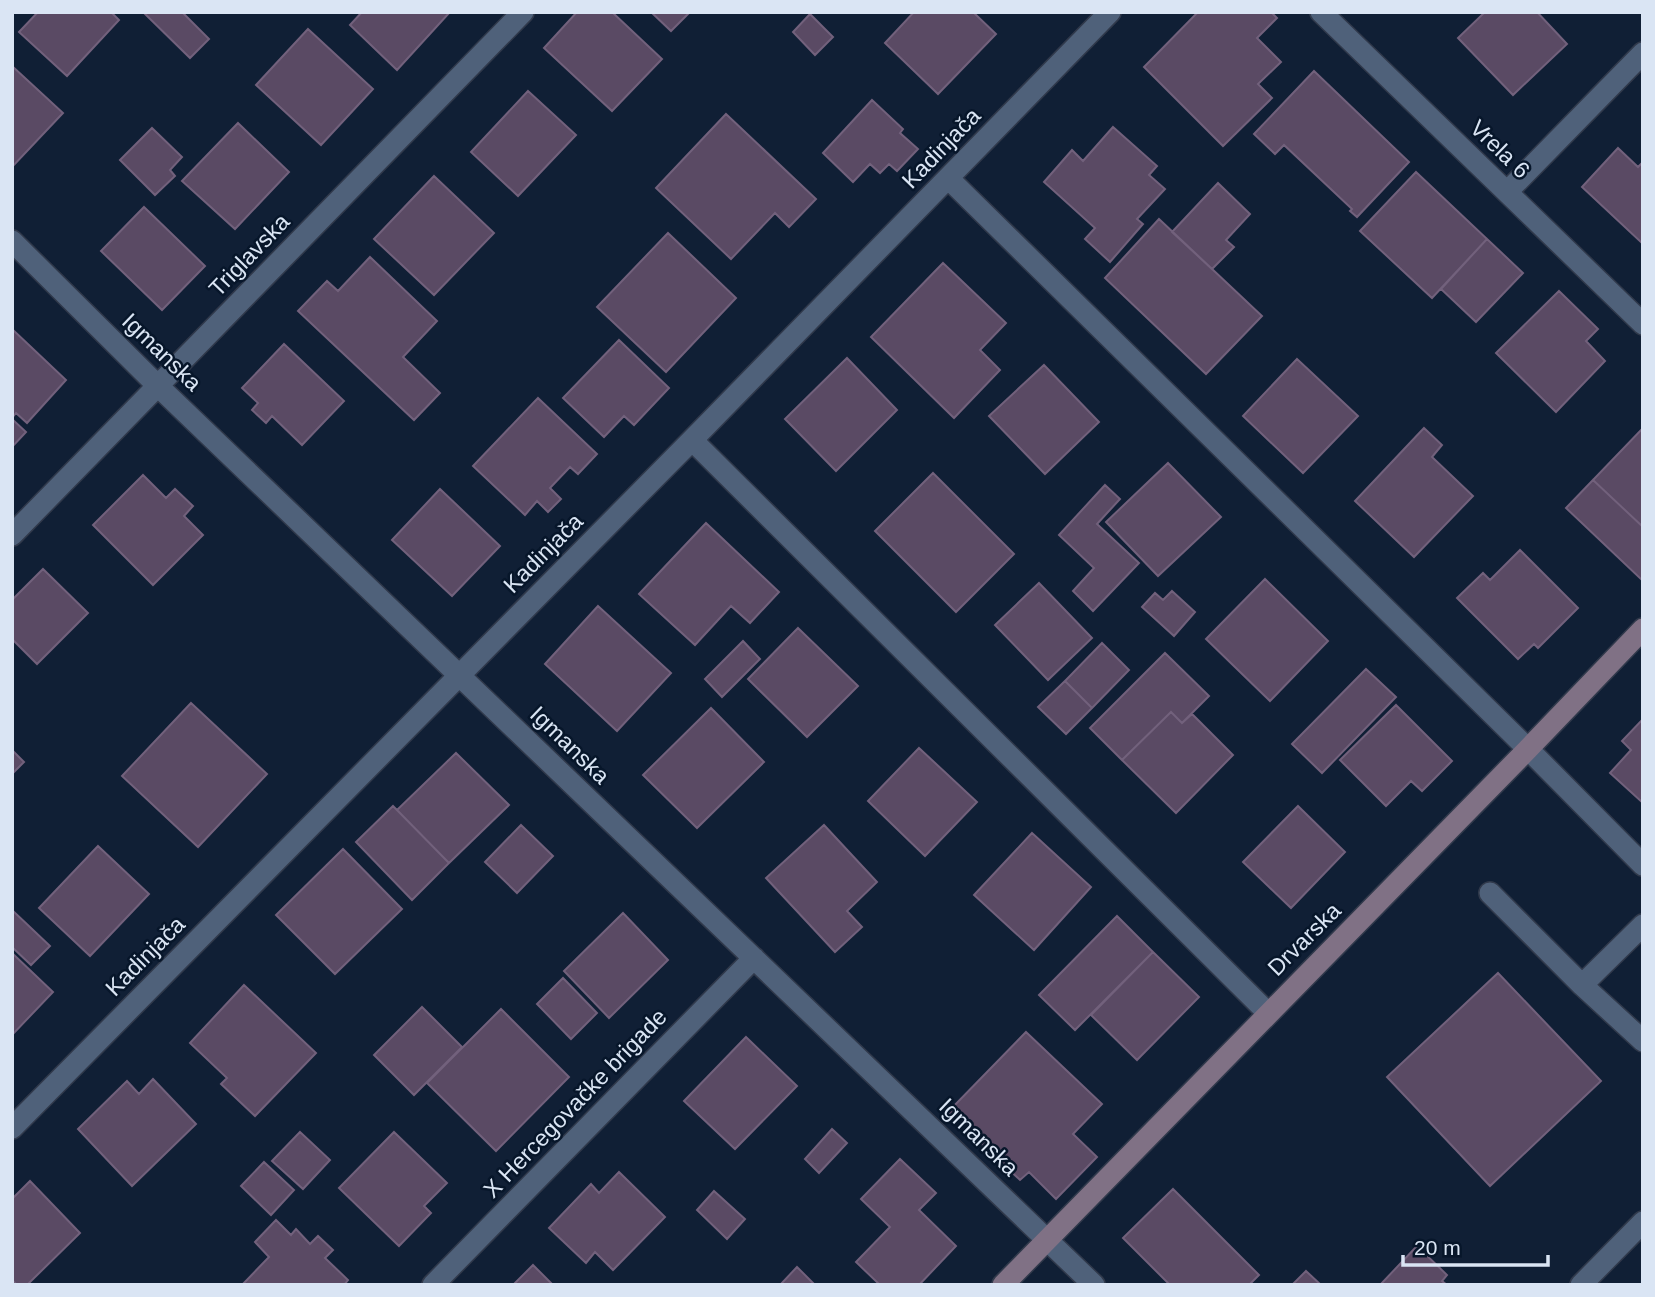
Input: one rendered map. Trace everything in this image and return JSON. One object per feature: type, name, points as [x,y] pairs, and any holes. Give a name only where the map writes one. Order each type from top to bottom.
[{"type":"main road","name":"Drvarska","points":[[1003,1285],[1046,1238],[1528,750],[1643,629]]},
{"type":"street","name":"Triglavska","points":[[12,536],[523,12]]},
{"type":"street","name":"Kadinjača","points":[[12,1128],[1110,12]]},
{"type":"street","name":"Vrela 6","points":[[1321,12],[1643,324]]},
{"type":"street","points":[[1507,192],[1643,54]]},
{"type":"street","points":[[948,178],[1643,865]]},
{"type":"street","name":"Igmanska","points":[[12,241],[158,386],[1094,1285]]},
{"type":"street","points":[[691,440],[1268,1013]]},
{"type":"street","points":[[1490,892],[1582,985],[1643,1041]]},
{"type":"street","points":[[1582,985],[1643,925]]},
{"type":"street","name":"X Hercegovačke brigade","points":[[433,1285],[754,958]]},
{"type":"street","points":[[1581,1285],[1643,1222]]},
{"type":"building","points":[[38,12],[111,12],[119,20],[67,76],[19,32]]},
{"type":"building","points":[[143,12],[182,12],[209,39],[190,58]]},
{"type":"building","points":[[362,12],[450,12],[397,70],[350,25]]},
{"type":"building","points":[[577,12],[612,12],[662,59],[612,111],[544,48]]},
{"type":"building","points":[[651,12],[690,12],[671,31]]},
{"type":"building","points":[[914,12],[973,12],[996,34],[938,94],[885,43]]},
{"type":"building","points":[[1198,12],[1271,12],[1277,18],[1257,38],[1281,62],[1258,84],[1272,98],[1223,146],[1144,67]]},
{"type":"building","points":[[1485,12],[1537,12],[1567,44],[1513,95],[1458,38]]},
{"type":"building","points":[[810,14],[833,37],[815,55],[793,32]]},
{"type":"building","points":[[308,29],[373,89],[321,145],[256,85]]},
{"type":"building","points":[[12,66],[63,113],[12,167]]},
{"type":"building","points":[[1314,71],[1409,162],[1357,217],[1350,211],[1352,209],[1284,145],[1275,154],[1254,134]]},
{"type":"building","points":[[528,91],[576,135],[518,196],[471,152]]},
{"type":"building","points":[[872,100],[903,129],[900,133],[918,149],[897,171],[889,164],[880,173],[870,164],[853,182],[823,153]]},
{"type":"building","points":[[726,114],[816,199],[789,227],[775,213],[731,259],[656,188]]},
{"type":"building","points":[[238,123],[289,172],[235,229],[182,181]]},
{"type":"building","points":[[1113,127],[1157,166],[1149,175],[1165,189],[1137,219],[1143,224],[1110,262],[1085,239],[1095,228],[1044,182],[1072,150],[1083,161]]},
{"type":"building","points":[[152,128],[182,157],[170,170],[175,176],[155,195],[120,160]]},
{"type":"building","points":[[1618,148],[1638,167],[1643,162],[1643,244],[1582,187]]},
{"type":"building","points":[[1416,172],[1487,239],[1432,298],[1360,231]]},
{"type":"building","points":[[434,176],[494,233],[434,295],[374,239]]},
{"type":"building","points":[[1218,183],[1250,214],[1226,240],[1234,247],[1212,269],[1172,232]]},
{"type":"building","points":[[144,207],[205,266],[162,310],[101,251]]},
{"type":"building","points":[[1159,219],[1262,316],[1206,374],[1105,278]]},
{"type":"building","points":[[668,233],[736,298],[666,372],[597,307]]},
{"type":"building","points":[[1487,239],[1523,273],[1476,322],[1441,289]]},
{"type":"building","points":[[370,257],[437,321],[403,357],[440,393],[414,420],[298,311],[327,281],[338,291]]},
{"type":"building","points":[[943,263],[1006,323],[980,350],[1000,370],[954,418],[871,337]]},
{"type":"building","points":[[1559,291],[1598,329],[1586,341],[1605,361],[1556,412],[1496,353]]},
{"type":"building","points":[[12,329],[66,380],[27,423],[16,413],[12,418]]},
{"type":"building","points":[[619,340],[669,388],[634,425],[624,416],[604,437],[563,398]]},
{"type":"building","points":[[284,344],[344,401],[302,445],[272,416],[266,423],[252,410],[258,403],[242,388]]},
{"type":"building","points":[[847,358],[897,410],[836,471],[785,419]]},
{"type":"building","points":[[1297,359],[1358,416],[1303,473],[1243,416]]},
{"type":"building","points":[[1044,365],[1099,422],[1045,474],[989,416]]},
{"type":"building","points":[[538,398],[597,454],[578,474],[570,467],[550,488],[561,499],[548,512],[537,501],[525,515],[473,466]]},
{"type":"building","points":[[12,419],[26,432],[12,447]]},
{"type":"building","points":[[1424,428],[1442,445],[1432,457],[1473,496],[1414,557],[1355,501]]},
{"type":"building","points":[[1643,428],[1643,527],[1593,480]]},
{"type":"building","points":[[1168,463],[1221,517],[1158,576],[1106,522]]},
{"type":"building","points":[[933,473],[1014,554],[956,612],[875,531]]},
{"type":"building","points":[[143,475],[166,498],[175,489],[193,506],[184,516],[203,535],[153,585],[93,525]]},
{"type":"building","points":[[1593,480],[1643,527],[1643,581],[1566,508]]},
{"type":"building","points":[[1105,485],[1120,499],[1097,524],[1139,563],[1093,611],[1073,591],[1094,568],[1059,535]]},
{"type":"building","points":[[440,489],[500,546],[452,596],[392,540]]},
{"type":"building","points":[[706,523],[779,592],[750,623],[731,606],[695,645],[639,594]]},
{"type":"building","points":[[1520,550],[1578,608],[1538,648],[1534,644],[1518,659],[1457,598],[1483,573],[1490,580]]},
{"type":"building","points":[[43,569],[88,613],[37,664],[12,639],[12,600]]},
{"type":"building","points":[[1265,579],[1328,641],[1270,701],[1206,639]]},
{"type":"building","points":[[1039,583],[1092,638],[1048,680],[995,625]]},
{"type":"building","points":[[1172,591],[1195,612],[1174,636],[1142,607],[1155,593],[1163,600]]},
{"type":"building","points":[[598,606],[671,673],[617,731],[545,664]]},
{"type":"building","points":[[798,628],[858,686],[807,737],[748,679]]},
{"type":"building","points":[[743,641],[760,659],[722,697],[705,679]]},
{"type":"building","points":[[1102,643],[1129,670],[1092,708],[1065,681]]},
{"type":"building","points":[[1165,653],[1209,696],[1182,723],[1171,712],[1122,760],[1090,728]]},
{"type":"building","points":[[1366,669],[1396,697],[1322,773],[1292,744]]},
{"type":"building","points":[[1065,681],[1092,708],[1066,734],[1038,707]]},
{"type":"building","points":[[191,703],[267,774],[198,847],[122,776]]},
{"type":"building","points":[[1396,705],[1452,761],[1422,791],[1411,781],[1386,806],[1340,760]]},
{"type":"building","points":[[711,708],[764,762],[697,828],[643,775]]},
{"type":"building","points":[[1171,712],[1182,723],[1192,714],[1233,755],[1176,813],[1122,760]]},
{"type":"building","points":[[1643,719],[1643,803],[1610,773],[1631,750],[1622,741]]},
{"type":"building","points":[[919,748],[977,802],[925,856],[868,801]]},
{"type":"building","points":[[12,750],[24,762],[12,774]]},
{"type":"building","points":[[456,753],[509,805],[449,863],[397,810]]},
{"type":"building","points":[[393,806],[449,863],[412,900],[356,842]]},
{"type":"building","points":[[1298,806],[1345,852],[1291,908],[1243,862]]},
{"type":"building","points":[[521,825],[553,856],[517,893],[485,862]]},
{"type":"building","points":[[824,825],[877,882],[847,911],[862,927],[835,952],[766,878]]},
{"type":"building","points":[[1032,833],[1091,887],[1034,950],[974,895]]},
{"type":"building","points":[[98,846],[149,894],[90,956],[39,908]]},
{"type":"building","points":[[343,849],[402,909],[335,974],[276,915]]},
{"type":"building","points":[[12,910],[50,946],[31,965],[12,947]]},
{"type":"building","points":[[623,913],[668,960],[609,1018],[564,971]]},
{"type":"building","points":[[1117,916],[1153,952],[1075,1030],[1039,995]]},
{"type":"building","points":[[1153,952],[1199,997],[1137,1060],[1091,1015]]},
{"type":"building","points":[[12,953],[53,992],[12,1035]]},
{"type":"building","points":[[1498,973],[1601,1081],[1490,1186],[1387,1077]]},
{"type":"building","points":[[563,978],[597,1013],[571,1039],[537,1004]]},
{"type":"building","points":[[244,985],[316,1053],[255,1116],[221,1084],[227,1078],[190,1043]]},
{"type":"building","points":[[422,1007],[462,1047],[414,1095],[374,1055]]},
{"type":"building","points":[[501,1009],[569,1077],[496,1151],[427,1083]]},
{"type":"building","points":[[1026,1032],[1102,1104],[1073,1134],[1097,1157],[1056,1199],[1029,1172],[1020,1180],[948,1112]]},
{"type":"building","points":[[746,1037],[797,1086],[735,1149],[684,1101]]},
{"type":"building","points":[[153,1079],[196,1124],[132,1186],[78,1129],[127,1081],[139,1094]]},
{"type":"building","points":[[832,1129],[847,1143],[819,1173],[805,1159]]},
{"type":"building","points":[[300,1132],[330,1160],[303,1189],[272,1161]]},
{"type":"building","points":[[394,1132],[447,1183],[424,1206],[431,1213],[399,1246],[339,1188]]},
{"type":"building","points":[[900,1159],[936,1193],[919,1210],[956,1246],[919,1285],[880,1285],[856,1262],[890,1227],[861,1199]]},
{"type":"building","points":[[264,1162],[294,1190],[271,1215],[241,1186]]},
{"type":"building","points":[[619,1172],[665,1217],[613,1270],[595,1252],[586,1263],[549,1228],[591,1184],[599,1193]]},
{"type":"building","points":[[30,1181],[80,1233],[27,1285],[17,1285],[12,1280],[12,1199]]},
{"type":"building","points":[[1173,1189],[1259,1275],[1249,1285],[1170,1285],[1123,1238]]},
{"type":"building","points":[[714,1191],[745,1219],[727,1239],[697,1210]]},
{"type":"building","points":[[276,1220],[291,1235],[296,1229],[310,1244],[318,1236],[333,1250],[325,1258],[348,1280],[344,1285],[242,1285],[269,1257],[255,1242]]},
{"type":"building","points":[[1417,1246],[1447,1275],[1442,1281],[1447,1285],[1380,1285]]},
{"type":"building","points":[[533,1265],[553,1285],[513,1285]]},
{"type":"building","points":[[797,1267],[815,1285],[780,1285]]},
{"type":"building","points":[[1306,1271],[1321,1285],[1292,1285]]}]
